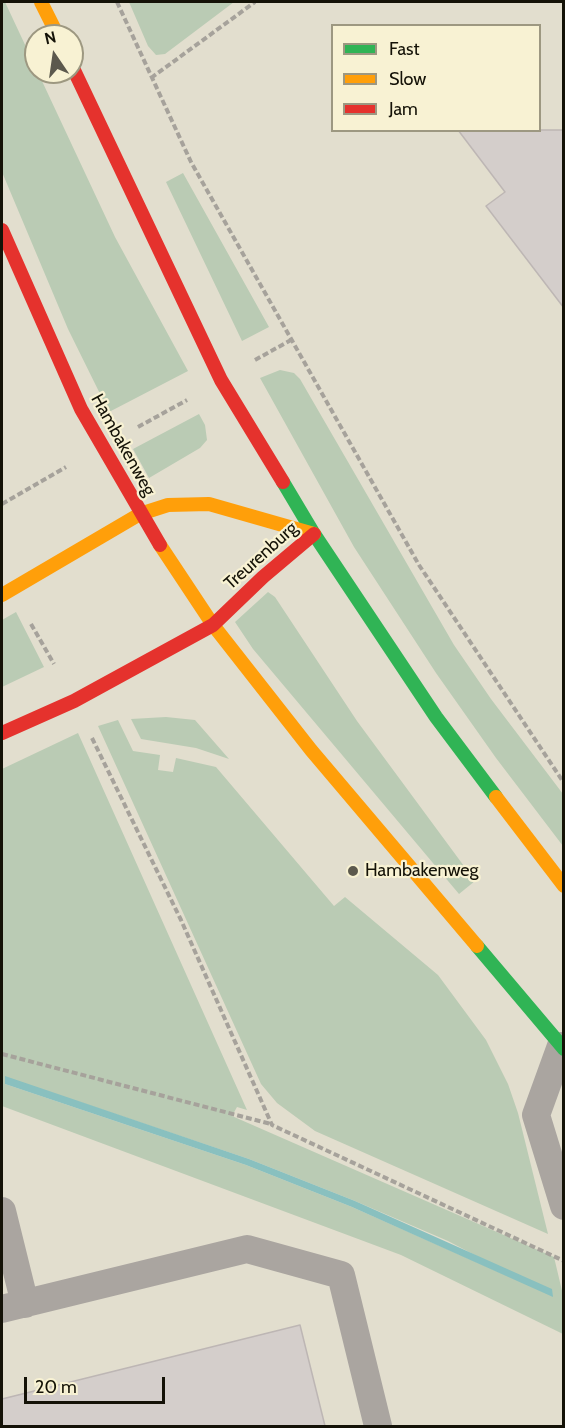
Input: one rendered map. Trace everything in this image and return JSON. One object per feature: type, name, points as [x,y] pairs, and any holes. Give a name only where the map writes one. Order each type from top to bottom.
[{"type":"main road","points":[[41,2],[52,24]]},
{"type":"main road","points":[[81,84],[221,380],[314,534],[436,717],[564,886]]},
{"type":"main road","name":"Hambakenweg","points":[[2,230],[81,409],[140,514],[213,625],[311,750],[562,1047]]},
{"type":"main road","name":"Treurenburg","points":[[7,592],[140,514],[168,505],[209,504],[314,534]]},
{"type":"main road","name":"Treurenburg","points":[[2,733],[74,700],[213,625],[263,577],[314,534]]},
{"type":"lane","points":[[562,1047],[536,1115],[564,1206]]},
{"type":"lane","points":[[536,1115],[564,1142]]},
{"type":"lane","points":[[2,1211],[13,1306],[247,1249],[341,1275],[378,1426]]},
{"type":"path","points":[[117,2],[190,162],[419,565],[564,783]]},
{"type":"path","points":[[151,78],[255,2]]},
{"type":"path","points":[[2,504],[291,340]]},
{"type":"path","points":[[7,592],[74,700],[181,920],[272,1125]]},
{"type":"path","points":[[2,1053],[272,1125],[564,1261]]},
{"type":"green space","points":[[2,2],[5,2],[24,43],[24,84],[43,84],[115,237],[188,371],[109,412],[68,329],[2,172]]},
{"type":"green space","points":[[129,2],[234,2],[165,54],[156,55],[148,46]]},
{"type":"green space","points":[[183,173],[269,327],[242,341],[166,182]]},
{"type":"green space","points":[[280,370],[294,373],[300,379],[454,645],[491,699],[563,794],[563,846],[496,758],[436,673],[354,547],[260,378]]},
{"type":"green space","points":[[199,414],[205,425],[207,440],[200,448],[149,478],[133,449]]},
{"type":"green space","points":[[268,592],[275,597],[357,721],[475,881],[459,894],[253,649],[235,622]]},
{"type":"green space","points":[[16,612],[44,667],[2,687],[2,620]]},
{"type":"green space","points":[[166,717],[195,720],[229,759],[196,748],[141,739],[131,719]]},
{"type":"green space","points":[[118,720],[133,751],[160,755],[158,770],[173,772],[176,758],[216,767],[334,906],[345,897],[438,975],[486,1040],[508,1084],[518,1113],[548,1234],[315,1131],[277,1103],[261,1084],[98,726]]},
{"type":"green space","points":[[78,733],[247,1110],[237,1107],[232,1116],[554,1257],[563,1295],[563,1334],[401,1255],[2,1106],[2,769]],"holes":[[[5,1077],[249,1159],[448,1241],[553,1296],[352,1207],[246,1165],[5,1084]]]},
{"type":"water","points":[[5,1076],[249,1159],[355,1201],[552,1289],[553,1297],[352,1207],[246,1165],[5,1084]]},
{"type":"building","points":[[564,130],[564,308],[486,206],[505,192],[460,132]]},
{"type":"building","points":[[300,1325],[325,1426],[2,1426],[2,1399]]},
{"type":"traffic: fast","points":[[283,482],[314,534],[436,717],[496,797]]},
{"type":"traffic: fast","points":[[477,946],[564,1049]]},
{"type":"traffic: slow","points":[[41,2],[52,24]]},
{"type":"traffic: slow","points":[[2,595],[140,514],[168,505],[209,504],[314,534]]},
{"type":"traffic: slow","points":[[160,545],[213,625],[311,750],[477,946]]},
{"type":"traffic: slow","points":[[496,797],[564,886]]},
{"type":"traffic: jam","points":[[81,84],[221,380],[283,482]]},
{"type":"traffic: jam","points":[[2,230],[81,409],[160,545]]},
{"type":"traffic: jam","points":[[2,733],[74,701],[213,625],[263,577],[314,534]]},
{"type":"place","name":"Hambakenweg","points":[[353,871]]}]
